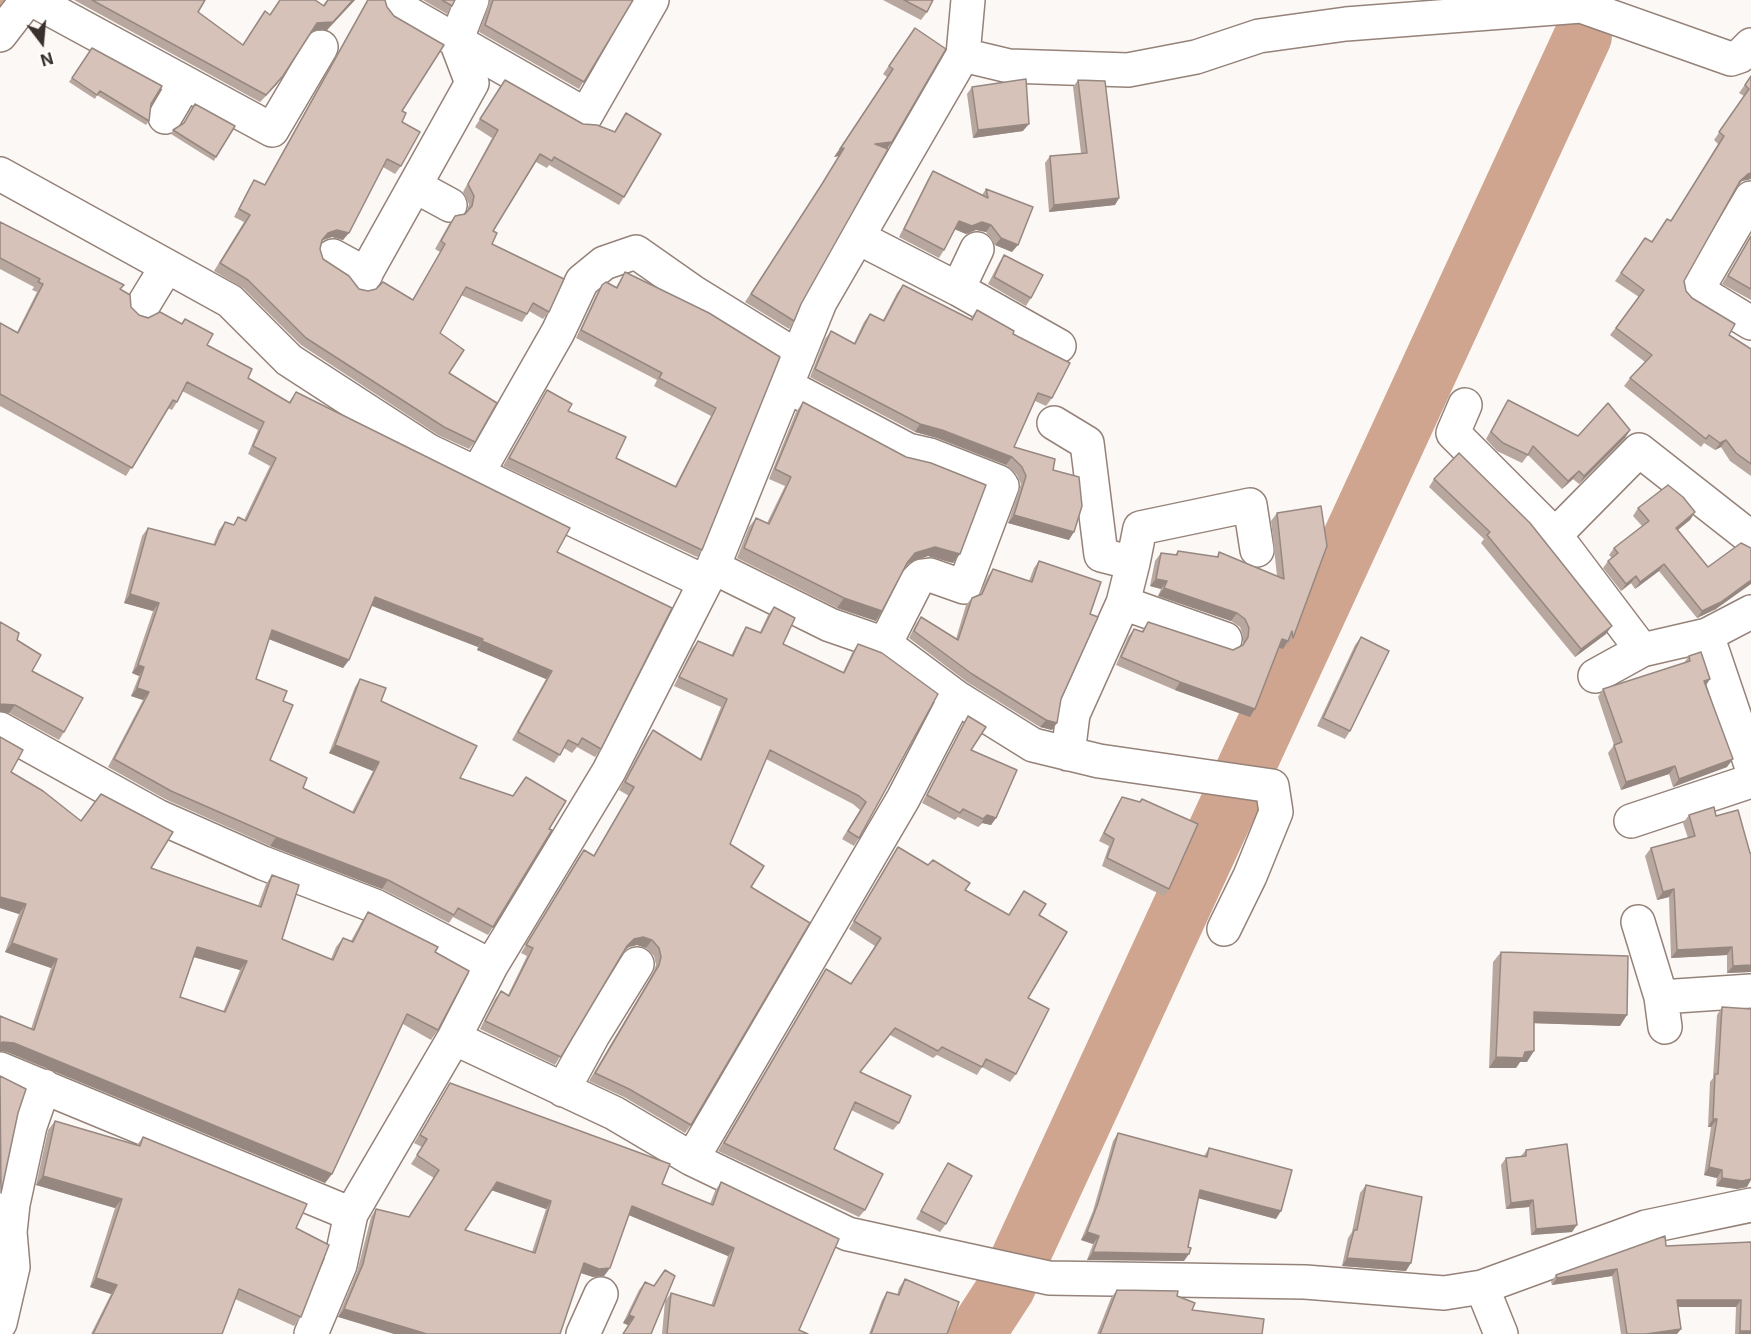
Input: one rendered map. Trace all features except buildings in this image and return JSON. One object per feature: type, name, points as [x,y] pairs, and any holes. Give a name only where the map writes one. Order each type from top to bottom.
[{"type":"street","points":[[0,35],[27,0]]},
{"type":"street","points":[[33,0],[272,130],[321,47]]},
{"type":"street","points":[[396,0],[399,8],[586,114],[651,0]]},
{"type":"street","points":[[333,256],[364,277],[472,82],[456,41],[465,12],[472,0]]},
{"type":"street","points":[[311,1334],[340,1265],[351,1214],[454,1038],[491,966],[609,771],[709,574],[820,302],[963,55],[968,0]]},
{"type":"street","points":[[963,55],[1009,66],[1128,70],[1196,57],[1259,36],[1346,24],[1581,6],[1731,59],[1740,56],[1751,45]]},
{"type":"street","points":[[165,117],[185,83]]},
{"type":"street","points":[[0,174],[230,301],[289,360],[429,451],[709,574],[830,625],[885,644],[956,697],[1034,745],[1099,761],[1272,786],[1276,812],[1250,876],[1224,929]]},
{"type":"street","points":[[415,186],[450,205]]},
{"type":"street","points":[[1751,198],[1697,290],[1751,323]]},
{"type":"street","points":[[859,238],[958,289],[1059,346]]},
{"type":"street","points":[[958,289],[977,249]]},
{"type":"street","points":[[477,474],[558,332],[582,281],[604,263],[636,252],[693,292],[793,371],[908,450],[930,455],[999,482],[1002,486],[964,587],[930,575],[922,576],[885,644]]},
{"type":"street","points":[[142,307],[167,266]]},
{"type":"street","points":[[1465,405],[1453,433],[1555,535],[1642,651]]},
{"type":"street","points":[[1054,423],[1087,443],[1101,555],[1133,563]]},
{"type":"street","points":[[1555,535],[1639,450],[1751,538]]},
{"type":"street","points":[[1068,754],[1073,714],[1123,603],[1140,528],[1250,505],[1257,550]]},
{"type":"street","points":[[1123,603],[1225,639]]},
{"type":"street","points":[[1595,676],[1642,651],[1707,635],[1751,612]]},
{"type":"street","points":[[1707,635],[1751,765]]},
{"type":"street","points":[[692,1159],[903,799],[956,697]]},
{"type":"street","points":[[0,729],[157,816],[263,863],[375,906],[491,966]]},
{"type":"street","points":[[1631,820],[1751,781]]},
{"type":"street","points":[[1638,922],[1663,1012],[1751,991]]},
{"type":"street","points":[[563,1090],[593,1035],[637,964]]},
{"type":"street","points":[[454,1038],[614,1113],[692,1159],[848,1234],[1049,1278],[1305,1282],[1444,1293],[1482,1287],[1646,1227],[1751,1205]]},
{"type":"street","points":[[0,1069],[351,1214]]},
{"type":"street","points":[[0,1323],[13,1267],[10,1232],[13,1204],[30,1126],[44,1086]]},
{"type":"street","points":[[1482,1287],[1501,1334]]},
{"type":"street","points":[[593,1331],[601,1294]]},
{"type":"waterway","points":[[0,6],[5,0]]},
{"type":"waterway","points":[[976,1334],[1006,1288],[1583,36]]}]
